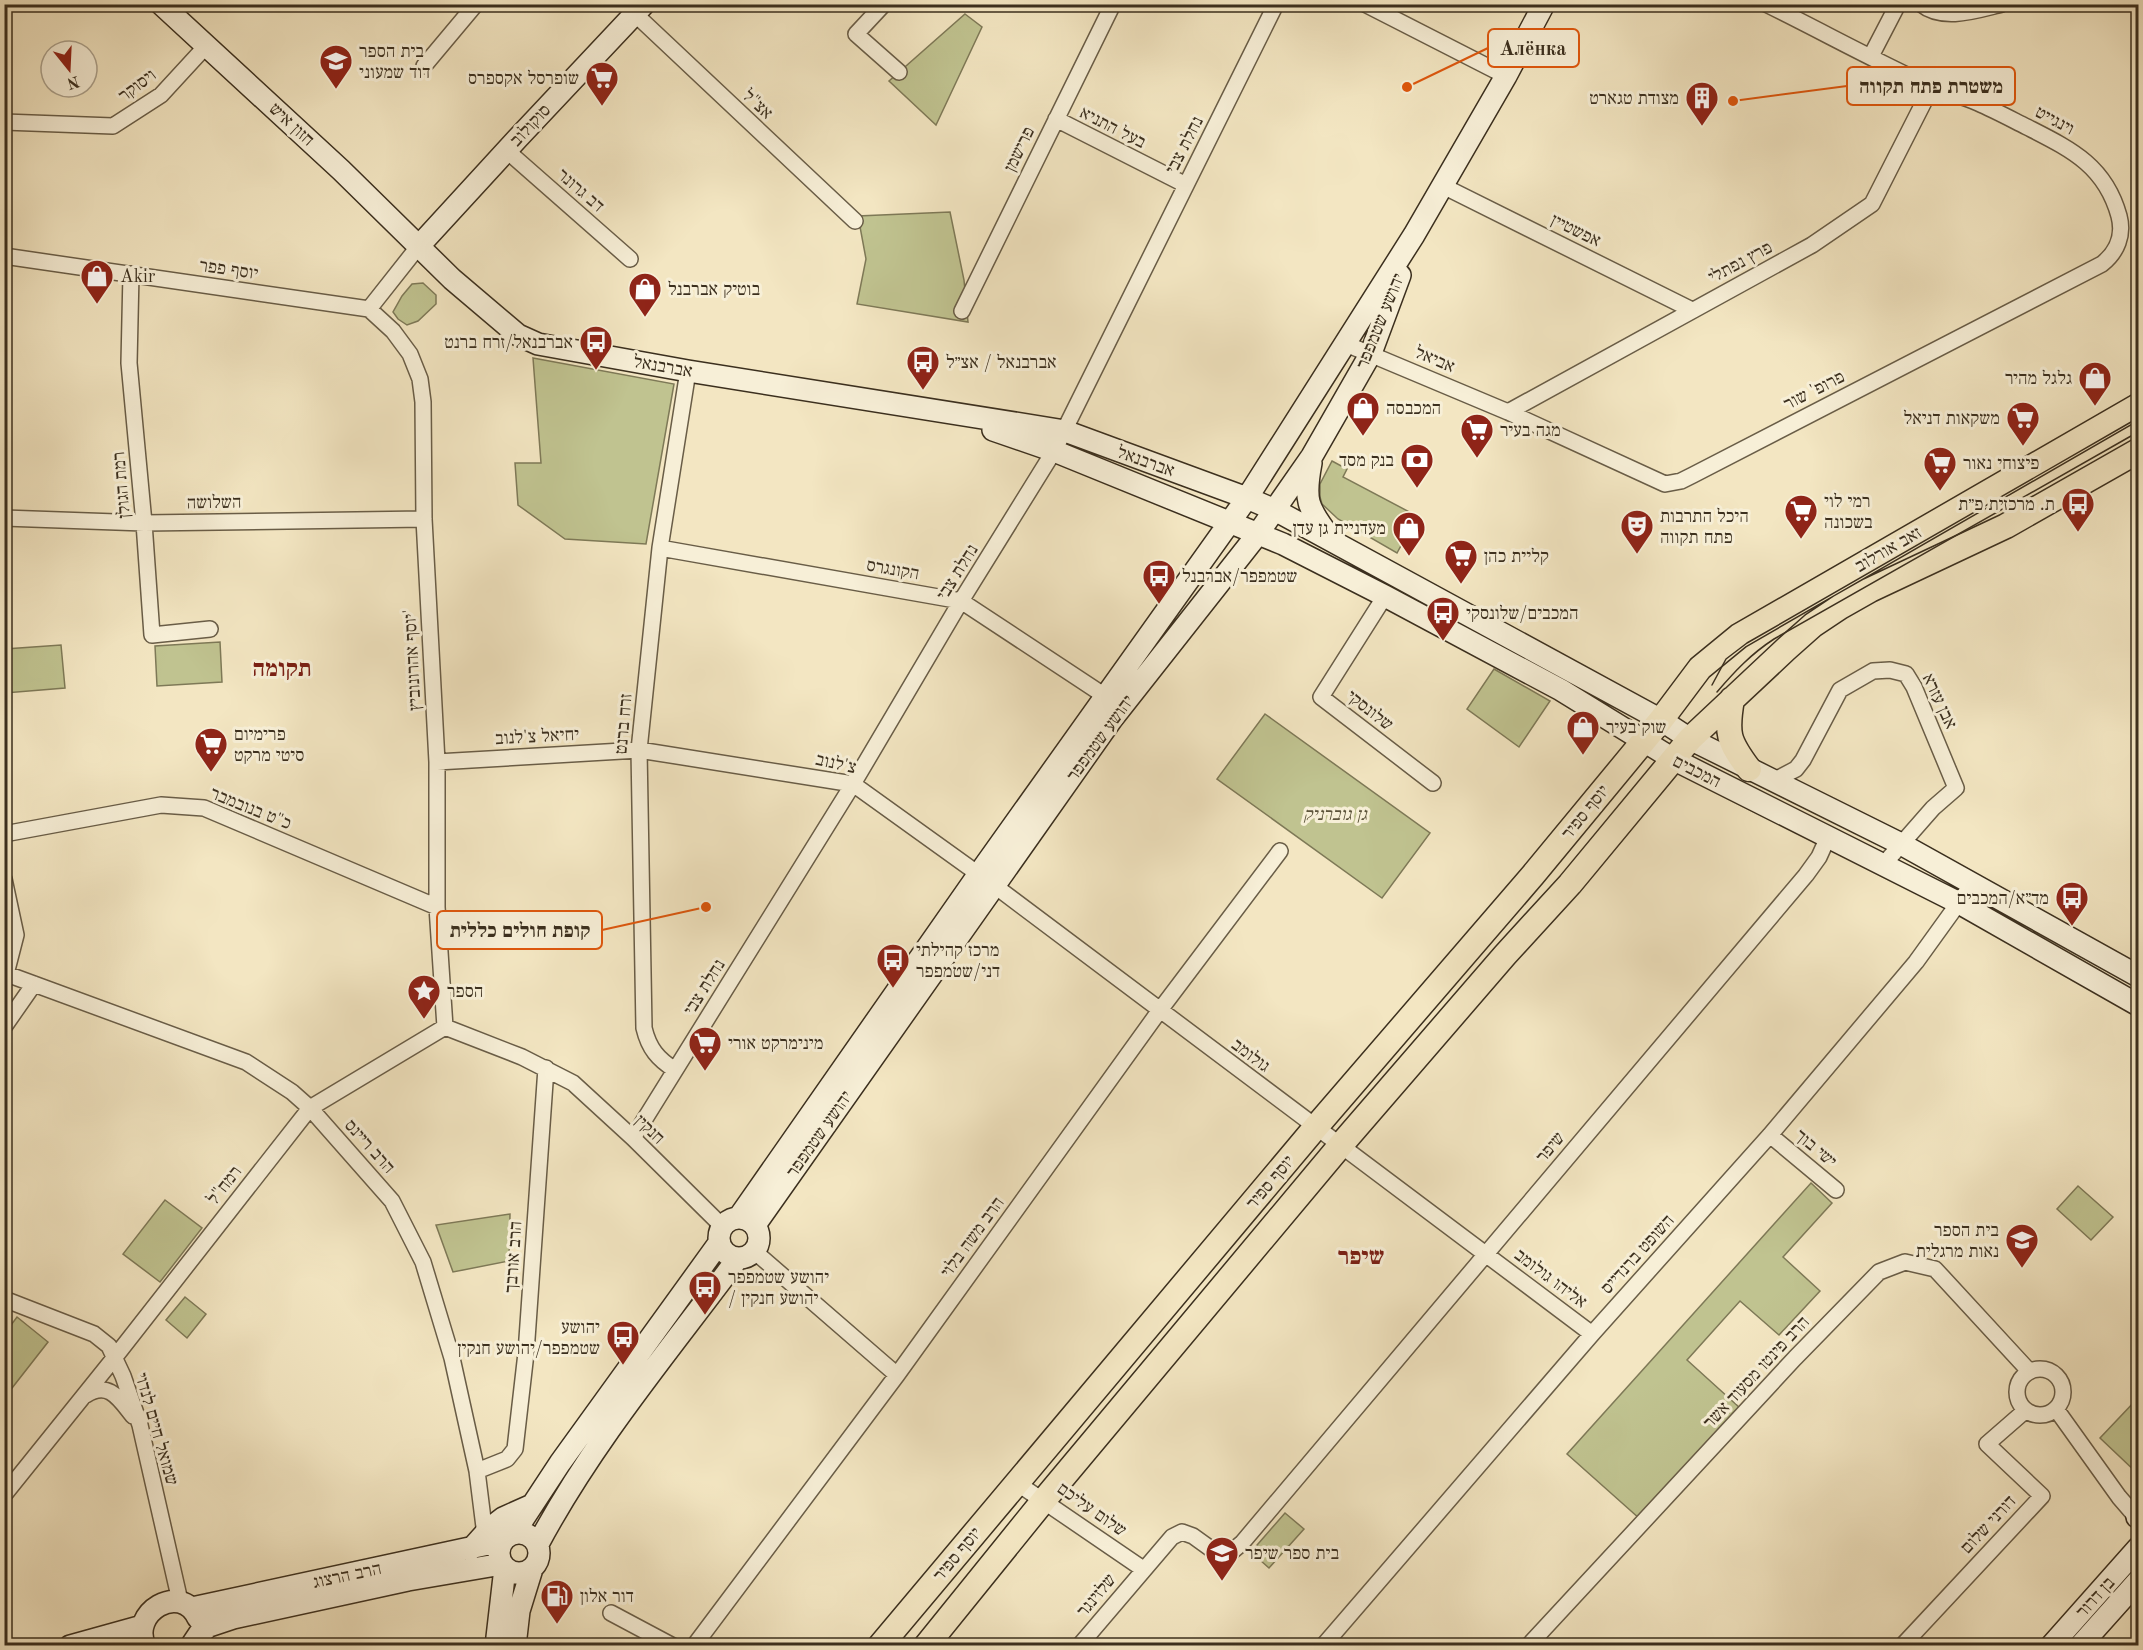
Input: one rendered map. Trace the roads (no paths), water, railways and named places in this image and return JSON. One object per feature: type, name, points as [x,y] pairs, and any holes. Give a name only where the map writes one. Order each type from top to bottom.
[{"type":"main road","name":"זאב אורלוב","points":[[1661,720],[1700,668],[1739,636],[2139,406]]},
{"type":"main road","name":"זאב אורלוב","points":[[1673,759],[1690,739],[1813,625],[1840,607],[1870,590],[2006,526],[2139,452]]},
{"type":"main road","points":[[1732,699],[1728,723],[1729,734],[1733,747],[1749,769]]},
{"type":"main road","name":"יוסף ספיר","points":[[880,1646],[1316,1128],[1533,875],[1661,720]]},
{"type":"main road","name":"יוסף ספיר","points":[[926,1646],[1044,1500],[1340,1146],[1505,955],[1570,885],[1673,759]]},
{"type":"street","name":"חזון איש","points":[[161,4],[341,170],[418,247]]},
{"type":"street","points":[[424,66],[476,4]]},
{"type":"street","points":[[884,4],[856,34],[898,72]]},
{"type":"street","name":"פרישמן","points":[[962,311],[1113,4]]},
{"type":"street","name":"נחלת צבי","points":[[633,1138],[854,784],[961,601],[1054,451],[1276,4]]},
{"type":"street","points":[[1365,4],[1506,76]]},
{"type":"street","name":"יהושע שטמפפר","points":[[986,880],[1105,696],[1231,523],[1346,344],[1443,186],[1544,4]]},
{"type":"street","name":"וינגייט","points":[[1766,4],[1932,86],[1980,104],[2078,155],[2099,175],[2110,191],[2121,223],[2120,235]]},
{"type":"street","points":[[1871,56],[1898,4]]},
{"type":"street","points":[[1921,4],[1926,9],[1941,14],[1966,12],[2002,4]]},
{"type":"street","name":"סוקולוב","points":[[418,247],[640,9]]},
{"type":"street","name":"אצ\"ל","points":[[640,9],[855,221]]},
{"type":"street","name":"ויסוקר","points":[[4,122],[113,126],[161,94],[207,45]]},
{"type":"street","name":"פרץ נפתלי","points":[[1508,412],[1812,245],[1872,204],[1932,86]]},
{"type":"street","name":"בעל התניא","points":[[1056,119],[1186,185]]},
{"type":"street","name":"דב גרונר","points":[[507,150],[630,259]]},
{"type":"street","name":"אפשטיין","points":[[1443,186],[1692,310]]},
{"type":"street","name":"יהושע שטמפפר","points":[[493,1540],[532,1505],[986,880],[1275,510],[1312,456],[1371,353],[1414,235]]},
{"type":"street","name":"פרופ' שור","points":[[1508,412],[1665,484],[1681,481],[2102,264],[2117,248],[2120,235]]},
{"type":"street","points":[[369,309],[418,247]]},
{"type":"street","name":"אברבנאל","points":[[418,247],[518,334],[538,344],[688,371],[1065,431],[1275,510]]},
{"type":"street","name":"יוסף פפר","points":[[4,256],[369,309]]},
{"type":"street","name":"רמת הגולן","points":[[131,274],[129,363],[152,635],[210,629]]},
{"type":"street","name":"יוסף אהרונוביץ'","points":[[369,309],[393,332],[410,354],[420,379],[423,402],[424,519],[437,762],[437,907],[445,1027]]},
{"type":"street","name":"אביאל","points":[[1346,344],[1508,412]]},
{"type":"street","name":"זרח ברנט","points":[[675,1070],[654,1054],[647,1042],[644,1028],[639,750],[660,548],[688,371]]},
{"type":"street","name":"אברבנאל","points":[[942,412],[1054,451],[1257,535]]},
{"type":"street","points":[[1312,456],[1307,484],[1309,504],[1315,517],[1334,541]]},
{"type":"street","name":"המכבים","points":[[1275,510],[1661,720],[1690,739],[1901,844],[2139,976]]},
{"type":"street","name":"השלושה","points":[[4,518],[144,523],[424,519]]},
{"type":"street","name":"המכבים","points":[[1257,535],[1283,544],[1512,663],[1673,759],[1959,903],[2139,1005]]},
{"type":"street","name":"הקונגרס","points":[[660,548],[961,601],[1105,696]]},
{"type":"street","name":"שלונסקי","points":[[1385,596],[1321,697],[1433,783]]},
{"type":"street","name":"אבן עזרא","points":[[1773,781],[1796,769],[1803,760],[1840,690],[1873,671],[1890,670],[1906,674],[1914,687],[1956,788],[1933,808],[1883,865]]},
{"type":"street","points":[[1105,696],[1112,719]]},
{"type":"street","name":"יחיאל צ'לנוב","points":[[437,762],[639,750]]},
{"type":"street","name":"צ'לנוב","points":[[639,750],[854,784],[986,880]]},
{"type":"street","name":"כ\"ט בנובמבר","points":[[4,834],[161,805],[204,808],[437,907]]},
{"type":"street","name":"שיפר","points":[[1295,1479],[1806,875],[1819,857],[1828,837]]},
{"type":"street","name":"הרב משה בלוי","points":[[694,1646],[897,1375],[1160,1010],[1280,851]]},
{"type":"street","points":[[4,879],[16,935],[5,974]]},
{"type":"street","name":"גולומב","points":[[986,880],[1486,1253]]},
{"type":"street","name":"השופט ברנדייס","points":[[1323,1646],[1592,1334],[1770,1135],[1916,962],[1973,883]]},
{"type":"street","name":"הרב ריינס","points":[[5,974],[246,1062],[292,1092],[310,1108],[392,1201],[423,1262],[452,1358],[493,1540]]},
{"type":"street","points":[[4,1027],[34,984]]},
{"type":"street","points":[[445,1027],[485,1041],[546,1068]]},
{"type":"street","name":"רמח\"ל","points":[[4,1495],[116,1357],[310,1108],[445,1027]]},
{"type":"street","name":"חנקין","points":[[546,1068],[573,1083],[734,1228]]},
{"type":"street","name":"הרב אורבך","points":[[477,1471],[507,1459],[515,1449],[526,1353],[546,1068]]},
{"type":"street","name":"ישי בוך","points":[[1770,1135],[1836,1190]]},
{"type":"street","points":[[538,1544],[560,1502],[589,1457],[746,1255],[759,1238],[734,1228],[728,1255],[746,1255],[897,1375]]},
{"type":"street","name":"אליהו גולומב","points":[[1486,1253],[1592,1334]]},
{"type":"street","name":"הרב פינטו מסעוד אשר","points":[[1530,1645],[1810,1341],[1879,1272],[1905,1262],[1935,1269],[2029,1371]]},
{"type":"street","name":"שמואל חיים לנדוי","points":[[4,1299],[94,1334],[110,1346],[140,1425],[186,1605]]},
{"type":"street","points":[[2043,1369],[2061,1380],[2064,1395],[2056,1409],[2051,1413],[2038,1415],[2026,1410],[2018,1397],[2017,1390],[2019,1383],[2029,1371],[2043,1369]]},
{"type":"street","points":[[84,1397],[98,1389],[107,1390],[121,1401],[140,1425]]},
{"type":"street","points":[[2056,1409],[2119,1497],[2138,1518]]},
{"type":"street","name":"דורני שלום","points":[[1902,1646],[2042,1496],[1987,1444],[2026,1410]]},
{"type":"street","name":"שלזינגר","points":[[1085,1644],[1143,1569],[1172,1537],[1182,1532],[1193,1536],[1218,1554],[1230,1553],[1242,1543],[1295,1479]]},
{"type":"street","name":"שלום עליכם","points":[[1017,1483],[1143,1569]]},
{"type":"street","points":[[496,1646],[503,1566],[490,1528],[503,1518],[532,1505]]},
{"type":"street","points":[[493,1540],[528,1534],[538,1544],[540,1557],[532,1569],[519,1611],[515,1646]]},
{"type":"street","name":"הרב הרצוג","points":[[70,1646],[143,1636],[147,1616],[163,1603],[171,1601],[186,1605],[493,1540]]},
{"type":"street","name":"בן דרור","points":[[2051,1646],[2139,1548]]},
{"type":"street","points":[[503,1566],[516,1573],[532,1569]]},
{"type":"street","name":"הרב הרצוג","points":[[195,1640],[209,1626],[233,1618],[458,1571],[503,1566]]},
{"type":"street","points":[[458,1571],[488,1584],[498,1596],[501,1605]]},
{"type":"street","name":"בן דרור","points":[[2080,1646],[2139,1581]]},
{"type":"street","name":"הרב הרצוג","points":[[186,1605],[198,1618],[195,1640]]},
{"type":"street","points":[[611,1613],[673,1646]]},
{"type":"tram line","points":[[1712,685],[1726,659],[1747,643],[2138,418]]},
{"type":"tram line","points":[[1717,692],[1744,663],[1774,639],[2138,432]]},
{"type":"place","name":"Алёнка","points":[[1407,87]]},
{"type":"place","name":"בית הספר דוד שמעוני","points":[[336,90]]},
{"type":"place","name":"משטרת פתח תקווה","points":[[1733,101]]},
{"type":"place","name":"שופרסל אקספרס","points":[[602,107]]},
{"type":"place","name":"מצודת טגארט","points":[[1702,127]]},
{"type":"place","name":"Akir","points":[[97,305]]},
{"type":"place","name":"בוטיק אברבנל","points":[[645,318]]},
{"type":"place","name":"אברבנאל/זרח ברנט","points":[[596,371]]},
{"type":"place","name":"אברבנאל / אצ״ל","points":[[923,391]]},
{"type":"place","name":"גלגל מהיר","points":[[2095,407]]},
{"type":"place","name":"המכבסה","points":[[1363,437]]},
{"type":"place","name":"משקאות דניאל","points":[[2023,447]]},
{"type":"place","name":"מגה בעיר","points":[[1477,459]]},
{"type":"place","name":"בנק מסד","points":[[1417,489]]},
{"type":"place","name":"פיצוחי נאור","points":[[1940,492]]},
{"type":"place","name":"ת. מרכזית פ״ת","points":[[2078,533]]},
{"type":"place","name":"רמי לוי בשכונה","points":[[1801,540]]},
{"type":"place","name":"היכל התרבות פתח תקווה","points":[[1637,555]]},
{"type":"place","name":"מעדניית גן עדן","points":[[1409,557]]},
{"type":"place","name":"קליית כהן","points":[[1461,585]]},
{"type":"place","name":"שטמפפר/אברבנל","points":[[1159,605]]},
{"type":"place","name":"המכבים/שלונסקי","points":[[1443,642]]},
{"type":"place","name":"שוק בעיר","points":[[1583,756]]},
{"type":"place","name":"פרימיום סיטי מרקט","points":[[211,773]]},
{"type":"place","name":"קופת חולים כללית","points":[[706,907]]},
{"type":"place","name":"מד״א/המכבים","points":[[2072,927]]},
{"type":"place","name":"מרכז קהילתי דני/שטמפפר","points":[[893,989]]},
{"type":"place","name":"הספר","points":[[424,1020]]},
{"type":"place","name":"מינימרקט אורי","points":[[705,1072]]},
{"type":"place","name":"בית הספר נאות מרגלית","points":[[2022,1269]]},
{"type":"place","name":"יהושע שטמפפר / יהושע חנקין","points":[[705,1316]]},
{"type":"place","name":"יהושע שטמפפר/יהושע חנקין","points":[[623,1366]]},
{"type":"place","name":"בית ספר שיפר","points":[[1222,1582]]},
{"type":"place","name":"דור אלון","points":[[557,1625]]},
{"type":"district","name":"תקומה","points":[[282,668]]},
{"type":"district","name":"שיפר","points":[[1361,1256]]},
{"type":"park label","name":"גן גוברניק","points":[[1335,814]]}]
